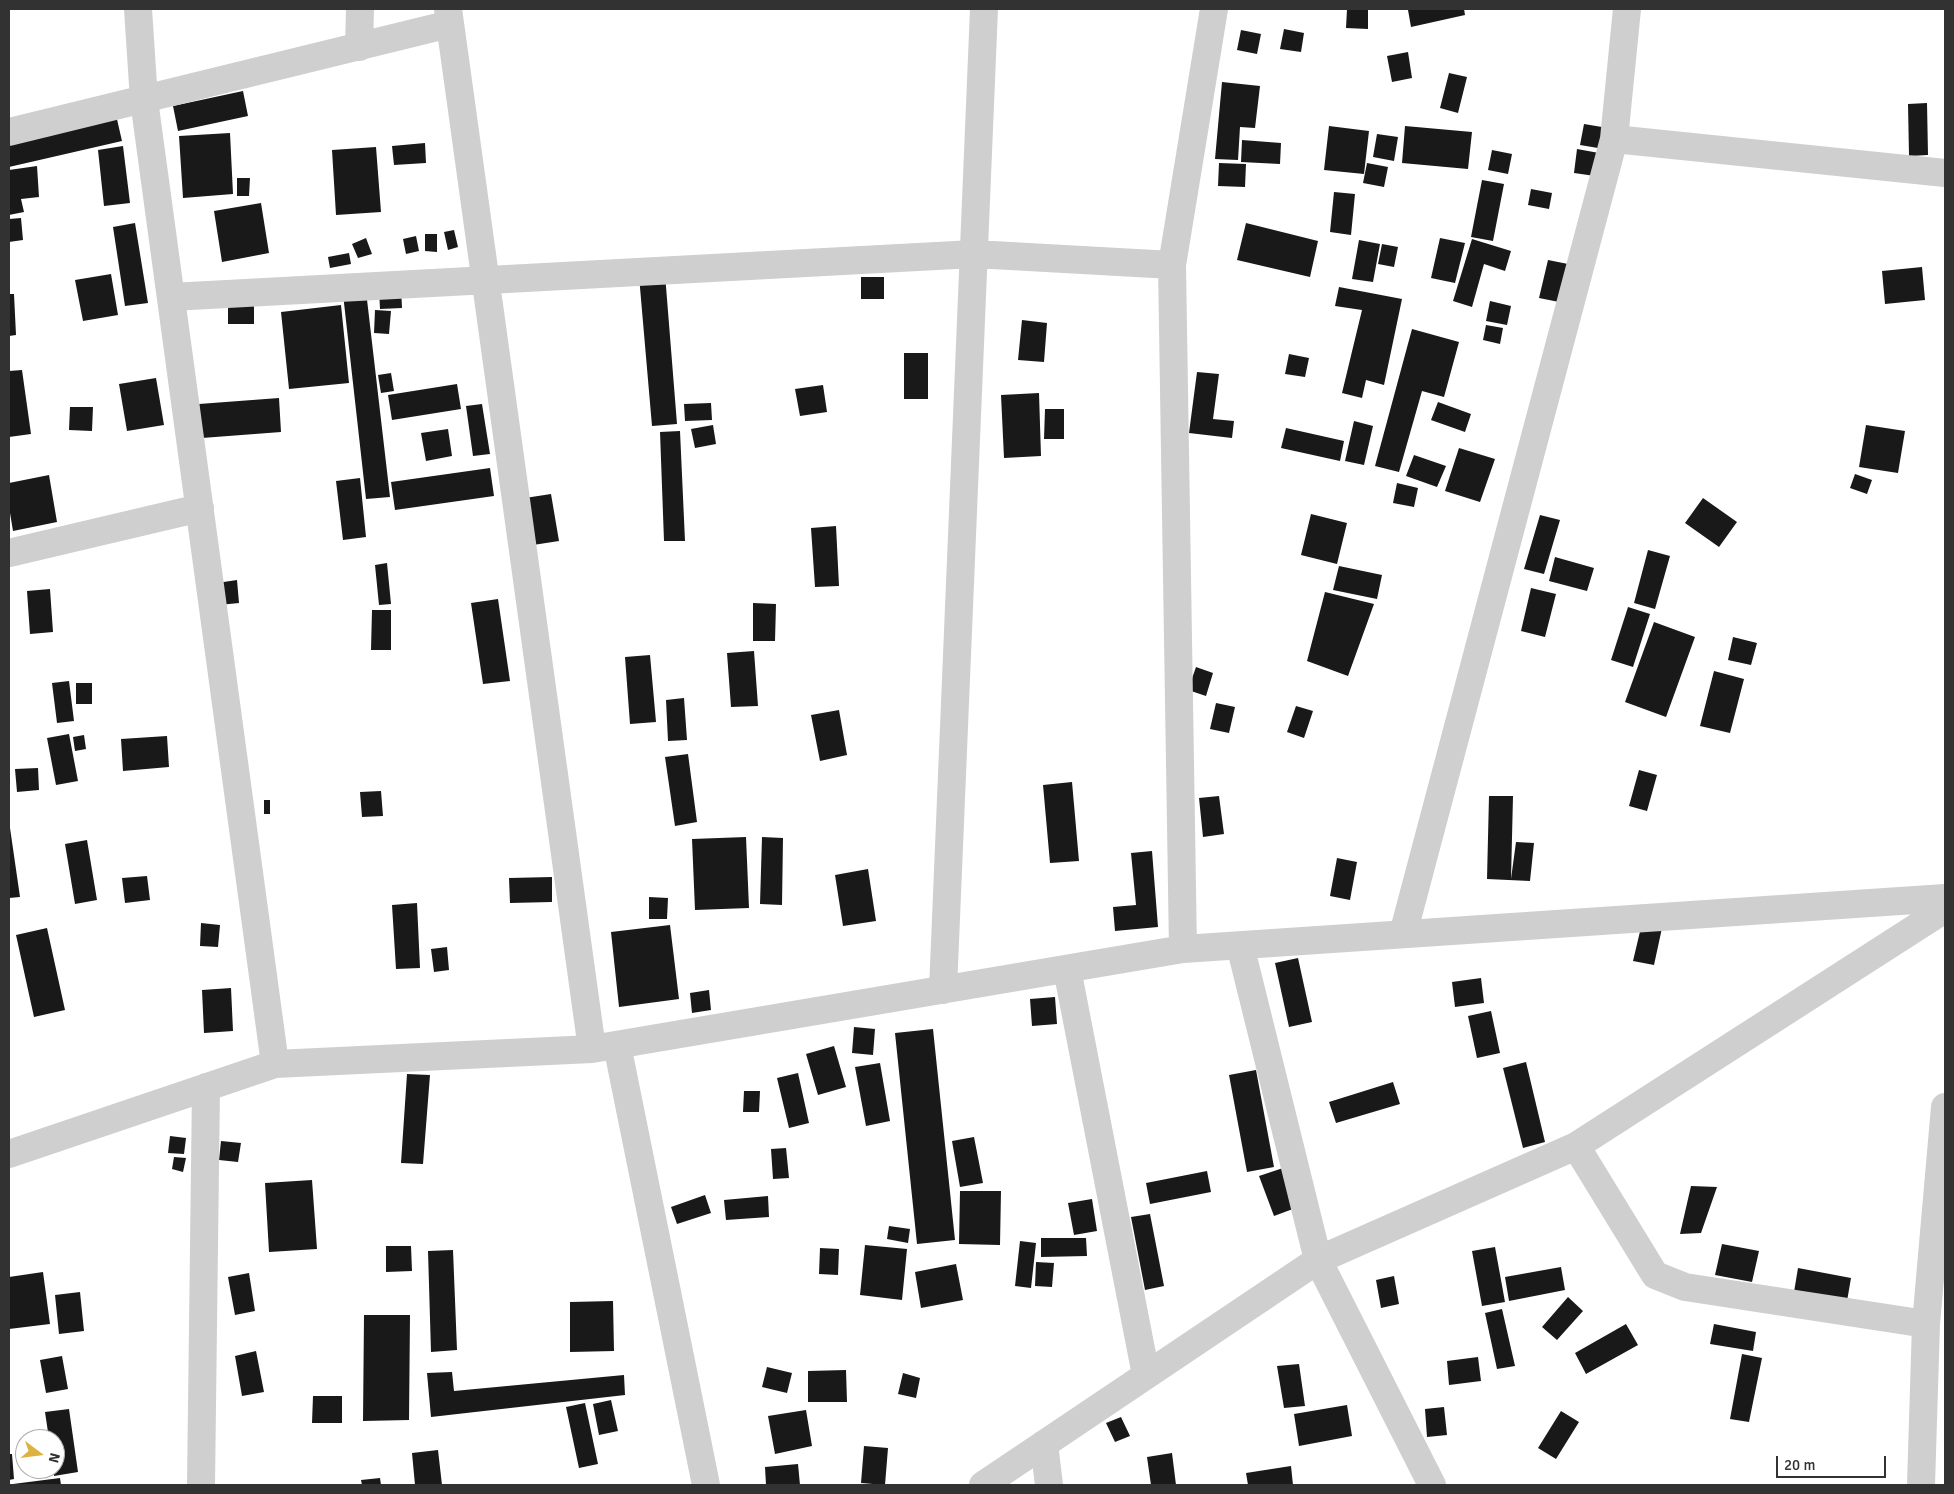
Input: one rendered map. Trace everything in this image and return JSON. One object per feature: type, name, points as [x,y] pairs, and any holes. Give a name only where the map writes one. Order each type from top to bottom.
[{"type":"street","points":[[138,9],[144,100],[275,1064]]},
{"type":"street","points":[[360,9],[360,47]]},
{"type":"street","points":[[943,990],[984,9]]},
{"type":"street","points":[[1183,949],[1172,265],[1214,9]]},
{"type":"street","points":[[1403,934],[1614,139],[1627,9]]},
{"type":"street","points":[[9,132],[360,47],[449,16],[485,280],[604,1046],[706,1485]]},
{"type":"street","points":[[1614,139],[1945,174]]},
{"type":"street","points":[[171,297],[974,254],[1172,265]]},
{"type":"street","points":[[9,553],[200,508]]},
{"type":"street","points":[[9,1154],[275,1064],[604,1046],[1183,949],[1945,898]]},
{"type":"street","points":[[983,1485],[1318,1260],[1576,1146],[1945,909]]},
{"type":"street","points":[[1240,945],[1318,1260],[1432,1485]]},
{"type":"street","points":[[1067,969],[1146,1375]]},
{"type":"street","points":[[202,1485],[206,1087]]},
{"type":"street","points":[[1921,1485],[1926,1324],[1945,1107]]},
{"type":"street","points":[[1576,1146],[1655,1275],[1685,1287],[1926,1324]]},
{"type":"street","points":[[1044,1444],[1049,1485]]},
{"type":"building","points":[[1347,9],[1368,9],[1368,29],[1346,28]]},
{"type":"building","points":[[1464,9],[1465,15],[1411,27],[1408,10]]},
{"type":"building","points":[[1284,29],[1304,33],[1301,52],[1280,49]]},
{"type":"building","points":[[1241,30],[1261,34],[1257,54],[1237,50]]},
{"type":"building","points":[[1408,52],[1412,78],[1392,82],[1387,56]]},
{"type":"building","points":[[1449,73],[1467,77],[1458,113],[1440,108]]},
{"type":"building","points":[[1222,82],[1260,86],[1255,128],[1240,127],[1238,160],[1215,159]]},
{"type":"building","points":[[243,91],[248,116],[178,131],[173,106]]},
{"type":"building","points":[[1927,103],[1928,155],[1909,156],[1908,104]]},
{"type":"building","points":[[116,115],[122,141],[9,167],[9,139]]},
{"type":"building","points":[[1584,124],[1608,128],[1604,149],[1580,145]]},
{"type":"building","points":[[1329,126],[1369,131],[1364,174],[1324,170]]},
{"type":"building","points":[[1405,126],[1472,132],[1468,169],[1402,163]]},
{"type":"building","points":[[230,133],[233,194],[183,198],[179,136]]},
{"type":"building","points":[[1377,134],[1398,137],[1394,161],[1373,157]]},
{"type":"building","points":[[1242,140],[1281,143],[1280,164],[1241,162]]},
{"type":"building","points":[[425,143],[426,163],[394,165],[392,146]]},
{"type":"building","points":[[123,146],[130,203],[104,206],[98,150]]},
{"type":"building","points":[[376,147],[381,212],[336,215],[332,150]]},
{"type":"building","points":[[1577,149],[1599,153],[1595,176],[1574,173]]},
{"type":"building","points":[[1492,150],[1512,154],[1508,174],[1488,170]]},
{"type":"building","points":[[1219,163],[1246,164],[1245,187],[1218,186]]},
{"type":"building","points":[[1367,163],[1388,167],[1384,187],[1363,183]]},
{"type":"building","points":[[37,166],[39,197],[21,199],[24,212],[9,215],[9,170]]},
{"type":"building","points":[[237,178],[250,178],[249,196],[237,196]]},
{"type":"building","points":[[1482,180],[1504,184],[1493,241],[1471,237]]},
{"type":"building","points":[[1531,189],[1552,193],[1549,209],[1528,205]]},
{"type":"building","points":[[1334,192],[1355,194],[1351,235],[1330,232]]},
{"type":"building","points":[[261,203],[269,253],[222,262],[214,211]]},
{"type":"building","points":[[21,218],[23,240],[9,242],[9,219]]},
{"type":"building","points":[[135,223],[148,303],[125,306],[113,227]]},
{"type":"building","points":[[1246,223],[1318,241],[1310,277],[1237,260]]},
{"type":"building","points":[[454,230],[458,247],[448,250],[444,232]]},
{"type":"building","points":[[425,234],[437,234],[437,252],[425,251]]},
{"type":"building","points":[[416,236],[419,251],[406,254],[403,239]]},
{"type":"building","points":[[366,238],[372,254],[358,258],[352,244]]},
{"type":"building","points":[[1440,238],[1465,243],[1455,283],[1431,278]]},
{"type":"building","points":[[1472,239],[1511,251],[1505,271],[1484,264],[1472,307],[1453,301]]},
{"type":"building","points":[[1359,240],[1380,244],[1373,282],[1352,279]]},
{"type":"building","points":[[1382,244],[1398,247],[1394,267],[1378,264]]},
{"type":"building","points":[[349,253],[351,264],[330,268],[328,257]]},
{"type":"building","points":[[1548,260],[1568,264],[1559,302],[1539,298]]},
{"type":"building","points":[[1922,267],[1925,300],[1885,304],[1882,271]]},
{"type":"building","points":[[111,274],[118,315],[83,321],[75,280]]},
{"type":"building","points":[[665,274],[677,424],[652,426],[639,276]]},
{"type":"building","points":[[861,277],[884,277],[884,299],[861,299]]},
{"type":"building","points":[[1339,287],[1402,299],[1384,385],[1366,380],[1362,398],[1342,393],[1362,310],[1335,306]]},
{"type":"building","points":[[401,288],[402,308],[380,309],[379,289]]},
{"type":"building","points":[[366,291],[390,497],[366,499],[343,294]]},
{"type":"building","points":[[9,294],[14,294],[16,335],[9,336]]},
{"type":"building","points":[[228,301],[254,301],[254,324],[228,324]]},
{"type":"building","points":[[1490,301],[1511,306],[1507,325],[1486,321]]},
{"type":"building","points":[[341,305],[349,383],[289,389],[281,312]]},
{"type":"building","points":[[375,310],[391,311],[389,334],[374,333]]},
{"type":"building","points":[[1022,320],[1047,323],[1044,362],[1018,360]]},
{"type":"building","points":[[1486,325],[1503,328],[1500,344],[1483,340]]},
{"type":"building","points":[[1412,329],[1459,342],[1444,397],[1422,391],[1399,472],[1375,466]]},
{"type":"building","points":[[904,353],[928,353],[928,399],[904,399]]},
{"type":"building","points":[[1289,354],[1309,358],[1305,377],[1285,374]]},
{"type":"building","points":[[22,370],[31,434],[9,437],[9,371]]},
{"type":"building","points":[[1197,372],[1219,374],[1213,419],[1234,421],[1232,438],[1189,433]]},
{"type":"building","points":[[391,373],[394,391],[381,393],[378,375]]},
{"type":"building","points":[[156,378],[164,425],[127,431],[119,384]]},
{"type":"building","points":[[457,384],[461,409],[392,420],[388,395]]},
{"type":"building","points":[[823,385],[827,412],[800,416],[795,389]]},
{"type":"building","points":[[1039,393],[1041,456],[1004,458],[1001,395]]},
{"type":"building","points":[[279,398],[281,432],[202,438],[199,404]]},
{"type":"building","points":[[1438,402],[1471,414],[1465,432],[1431,420]]},
{"type":"building","points":[[711,403],[712,420],[685,421],[684,404]]},
{"type":"building","points":[[482,404],[490,454],[473,456],[466,406]]},
{"type":"building","points":[[70,407],[93,407],[92,431],[69,430]]},
{"type":"building","points":[[1045,409],[1064,409],[1064,439],[1044,439]]},
{"type":"building","points":[[1354,421],[1373,426],[1364,465],[1345,461]]},
{"type":"building","points":[[713,425],[716,444],[695,448],[691,429]]},
{"type":"building","points":[[1866,425],[1905,431],[1898,473],[1859,467]]},
{"type":"building","points":[[1286,428],[1344,441],[1340,461],[1281,448]]},
{"type":"building","points":[[448,429],[452,456],[426,461],[421,433]]},
{"type":"building","points":[[680,431],[685,541],[664,541],[660,432]]},
{"type":"building","points":[[1459,448],[1495,459],[1480,502],[1445,491]]},
{"type":"building","points":[[1414,455],[1446,466],[1437,487],[1406,476]]},
{"type":"building","points":[[490,468],[494,496],[395,510],[391,482]]},
{"type":"building","points":[[1855,474],[1872,480],[1867,494],[1850,488]]},
{"type":"building","points":[[49,475],[57,522],[13,531],[9,507],[9,483]]},
{"type":"building","points":[[360,478],[366,537],[343,540],[336,481]]},
{"type":"building","points":[[1397,483],[1418,488],[1414,507],[1393,503]]},
{"type":"building","points":[[551,494],[559,541],[533,545],[525,498]]},
{"type":"building","points":[[1703,498],[1737,522],[1719,547],[1685,523]]},
{"type":"building","points":[[1311,514],[1347,523],[1337,564],[1301,555]]},
{"type":"building","points":[[1540,515],[1560,520],[1544,574],[1524,569]]},
{"type":"building","points":[[836,526],[839,586],[815,587],[811,528]]},
{"type":"building","points":[[1648,550],[1670,556],[1655,609],[1634,603]]},
{"type":"building","points":[[1555,557],[1594,568],[1587,591],[1549,581]]},
{"type":"building","points":[[387,563],[391,604],[379,605],[375,565]]},
{"type":"building","points":[[1339,566],[1382,575],[1377,599],[1333,590]]},
{"type":"building","points":[[237,580],[239,603],[219,605],[217,583]]},
{"type":"building","points":[[1531,588],[1556,594],[1545,637],[1521,631]]},
{"type":"building","points":[[50,589],[53,632],[30,634],[27,591]]},
{"type":"building","points":[[1325,592],[1374,604],[1348,676],[1307,661]]},
{"type":"building","points":[[498,599],[510,681],[483,684],[471,603]]},
{"type":"building","points":[[753,603],[776,604],[775,641],[753,641]]},
{"type":"building","points":[[1628,607],[1650,614],[1633,667],[1611,660]]},
{"type":"building","points":[[372,610],[391,610],[391,650],[371,650]]},
{"type":"building","points":[[1654,622],[1695,637],[1666,717],[1625,702]]},
{"type":"building","points":[[1733,637],[1757,643],[1751,665],[1728,660]]},
{"type":"building","points":[[754,651],[758,706],[731,707],[727,653]]},
{"type":"building","points":[[650,655],[656,722],[630,724],[625,657]]},
{"type":"building","points":[[1196,667],[1213,673],[1206,696],[1188,690]]},
{"type":"building","points":[[1714,671],[1744,679],[1730,733],[1700,726]]},
{"type":"building","points":[[69,681],[74,721],[57,723],[52,683]]},
{"type":"building","points":[[76,683],[92,683],[92,704],[76,704]]},
{"type":"building","points":[[684,698],[687,740],[668,741],[666,700]]},
{"type":"building","points":[[1216,703],[1235,707],[1229,733],[1210,729]]},
{"type":"building","points":[[1296,706],[1313,711],[1304,738],[1287,732]]},
{"type":"building","points":[[839,710],[847,755],[820,761],[811,715]]},
{"type":"building","points":[[69,734],[78,781],[56,785],[47,738]]},
{"type":"building","points":[[84,735],[86,749],[75,751],[73,737]]},
{"type":"building","points":[[167,736],[169,767],[123,771],[121,739]]},
{"type":"building","points":[[688,754],[697,822],[675,826],[665,757]]},
{"type":"building","points":[[38,768],[39,790],[17,792],[15,769]]},
{"type":"building","points":[[1639,770],[1657,775],[1647,811],[1629,806]]},
{"type":"building","points":[[1072,782],[1079,861],[1050,863],[1043,785]]},
{"type":"building","points":[[381,791],[383,816],[362,817],[360,792]]},
{"type":"building","points":[[1219,796],[1224,834],[1203,837],[1199,798]]},
{"type":"building","points":[[1489,796],[1513,796],[1511,879],[1516,842],[1534,843],[1530,881],[1487,879]]},
{"type":"building","points":[[264,800],[270,800],[270,814],[264,814]]},
{"type":"building","points":[[9,821],[20,897],[9,898]]},
{"type":"building","points":[[746,837],[749,908],[695,910],[692,839]]},
{"type":"building","points":[[762,837],[783,838],[782,905],[760,904]]},
{"type":"building","points":[[87,840],[97,900],[75,904],[65,844]]},
{"type":"building","points":[[1152,851],[1158,927],[1115,931],[1113,907],[1136,905],[1131,853]]},
{"type":"building","points":[[1337,858],[1357,862],[1350,900],[1330,896]]},
{"type":"building","points":[[868,869],[876,921],[843,926],[835,875]]},
{"type":"building","points":[[147,876],[150,900],[125,903],[122,878]]},
{"type":"building","points":[[552,877],[552,902],[510,903],[509,878]]},
{"type":"building","points":[[649,897],[668,898],[667,919],[649,919]]},
{"type":"building","points":[[417,903],[420,968],[396,969],[392,905]]},
{"type":"building","points":[[201,923],[220,925],[218,947],[200,946]]},
{"type":"building","points":[[1642,923],[1662,928],[1654,965],[1633,961]]},
{"type":"building","points":[[670,925],[679,999],[619,1007],[611,932]]},
{"type":"building","points":[[47,928],[65,1010],[34,1017],[16,935]]},
{"type":"building","points":[[447,947],[449,970],[434,972],[431,949]]},
{"type":"building","points":[[1298,958],[1312,1022],[1289,1027],[1275,963]]},
{"type":"building","points":[[1481,978],[1484,1003],[1455,1007],[1452,982]]},
{"type":"building","points":[[231,988],[233,1031],[204,1033],[202,990]]},
{"type":"building","points":[[709,990],[711,1010],[692,1013],[690,993]]},
{"type":"building","points":[[1055,997],[1057,1024],[1032,1026],[1030,999]]},
{"type":"building","points":[[1491,1011],[1500,1053],[1477,1058],[1468,1016]]},
{"type":"building","points":[[854,1027],[875,1029],[873,1055],[852,1053]]},
{"type":"building","points":[[933,1029],[955,1240],[917,1244],[895,1033]]},
{"type":"building","points":[[834,1046],[846,1087],[818,1095],[806,1054]]},
{"type":"building","points":[[1526,1062],[1545,1142],[1523,1148],[1503,1068]]},
{"type":"building","points":[[880,1063],[890,1121],[866,1126],[855,1067]]},
{"type":"building","points":[[1256,1070],[1274,1167],[1247,1172],[1229,1075]]},
{"type":"building","points":[[798,1073],[809,1123],[789,1128],[777,1078]]},
{"type":"building","points":[[407,1074],[430,1075],[423,1164],[401,1163]]},
{"type":"building","points":[[1393,1082],[1400,1104],[1336,1123],[1329,1102]]},
{"type":"building","points":[[744,1091],[760,1091],[759,1112],[743,1112]]},
{"type":"building","points":[[170,1136],[186,1138],[184,1154],[168,1153]]},
{"type":"building","points":[[974,1137],[983,1183],[960,1187],[952,1141]]},
{"type":"building","points":[[221,1141],[241,1143],[238,1162],[219,1160]]},
{"type":"building","points":[[786,1148],[789,1178],[773,1179],[771,1149]]},
{"type":"building","points":[[174,1157],[186,1158],[183,1172],[172,1169]]},
{"type":"building","points":[[1286,1167],[1301,1206],[1274,1216],[1259,1176]]},
{"type":"building","points":[[1207,1171],[1211,1192],[1150,1204],[1146,1183]]},
{"type":"building","points":[[312,1180],[317,1249],[269,1252],[265,1183]]},
{"type":"building","points":[[1691,1186],[1717,1187],[1701,1233],[1680,1234]]},
{"type":"building","points":[[960,1191],[1001,1191],[1000,1245],[959,1244]]},
{"type":"building","points":[[705,1195],[711,1213],[677,1224],[671,1207]]},
{"type":"building","points":[[768,1196],[769,1217],[726,1220],[724,1200]]},
{"type":"building","points":[[1092,1199],[1097,1231],[1074,1235],[1068,1203]]},
{"type":"building","points":[[1150,1214],[1164,1286],[1145,1290],[1131,1217]]},
{"type":"building","points":[[889,1226],[910,1229],[908,1243],[887,1239]]},
{"type":"building","points":[[1041,1238],[1086,1238],[1087,1256],[1041,1257]]},
{"type":"building","points":[[1020,1241],[1036,1243],[1031,1288],[1015,1286]]},
{"type":"building","points":[[1722,1244],[1759,1251],[1752,1282],[1715,1275]]},
{"type":"building","points":[[865,1245],[907,1249],[902,1300],[860,1295]]},
{"type":"building","points":[[386,1246],[411,1246],[412,1271],[386,1272]]},
{"type":"building","points":[[1495,1247],[1505,1302],[1482,1306],[1472,1251]]},
{"type":"building","points":[[820,1248],[839,1249],[838,1275],[819,1274]]},
{"type":"building","points":[[453,1250],[457,1350],[431,1352],[428,1251]]},
{"type":"building","points":[[1036,1262],[1054,1263],[1052,1287],[1035,1286]]},
{"type":"building","points":[[956,1264],[963,1300],[921,1308],[915,1272]]},
{"type":"building","points":[[1561,1267],[1565,1290],[1509,1301],[1505,1277]]},
{"type":"building","points":[[1798,1268],[1851,1278],[1846,1307],[1793,1298]]},
{"type":"building","points":[[43,1272],[50,1324],[9,1329],[9,1277]]},
{"type":"building","points":[[249,1273],[255,1311],[235,1315],[228,1277]]},
{"type":"building","points":[[1394,1276],[1399,1304],[1381,1308],[1376,1280]]},
{"type":"building","points":[[80,1292],[84,1331],[59,1334],[55,1295]]},
{"type":"building","points":[[1568,1297],[1583,1311],[1557,1340],[1542,1327]]},
{"type":"building","points":[[613,1301],[614,1351],[570,1352],[570,1302]]},
{"type":"building","points":[[1502,1309],[1515,1366],[1497,1369],[1485,1313]]},
{"type":"building","points":[[364,1315],[410,1315],[409,1420],[363,1421]]},
{"type":"building","points":[[1626,1324],[1638,1345],[1586,1374],[1575,1353]]},
{"type":"building","points":[[1714,1324],[1756,1332],[1753,1351],[1710,1344]]},
{"type":"building","points":[[256,1351],[264,1392],[242,1396],[235,1356]]},
{"type":"building","points":[[1742,1354],[1762,1358],[1749,1422],[1730,1419]]},
{"type":"building","points":[[62,1356],[68,1389],[46,1393],[40,1360]]},
{"type":"building","points":[[1478,1357],[1481,1381],[1449,1385],[1447,1361]]},
{"type":"building","points":[[1299,1364],[1305,1406],[1284,1408],[1277,1366]]},
{"type":"building","points":[[767,1367],[792,1373],[787,1393],[762,1387]]},
{"type":"building","points":[[846,1370],[847,1402],[808,1402],[808,1371]]},
{"type":"building","points":[[452,1372],[454,1391],[624,1375],[625,1395],[431,1417],[427,1373]]},
{"type":"building","points":[[903,1373],[920,1378],[916,1398],[898,1394]]},
{"type":"building","points":[[313,1396],[342,1396],[342,1423],[312,1423]]},
{"type":"building","points":[[611,1400],[618,1431],[599,1435],[593,1404]]},
{"type":"building","points":[[585,1403],[598,1464],[579,1468],[566,1407]]},
{"type":"building","points":[[1347,1405],[1352,1436],[1299,1446],[1294,1414]]},
{"type":"building","points":[[1444,1407],[1447,1435],[1427,1437],[1425,1409]]},
{"type":"building","points":[[69,1409],[78,1472],[65,1474],[65,1429],[48,1429],[45,1412]]},
{"type":"building","points":[[806,1410],[812,1446],[775,1454],[768,1416]]},
{"type":"building","points":[[1561,1411],[1579,1422],[1556,1459],[1538,1448]]},
{"type":"building","points":[[1121,1417],[1130,1436],[1115,1442],[1106,1423]]},
{"type":"building","points":[[864,1446],[888,1448],[885,1485],[861,1483]]},
{"type":"building","points":[[438,1450],[442,1485],[415,1485],[412,1453]]},
{"type":"building","points":[[1172,1453],[1176,1485],[1151,1485],[1147,1457]]},
{"type":"building","points":[[9,1454],[12,1454],[14,1479],[9,1480]]},
{"type":"building","points":[[798,1464],[800,1485],[766,1485],[765,1467]]},
{"type":"building","points":[[1291,1466],[1293,1485],[1248,1485],[1246,1473]]},
{"type":"building","points":[[380,1478],[381,1485],[362,1485],[361,1480]]},
{"type":"building","points":[[60,1479],[61,1485],[13,1485]]}]
